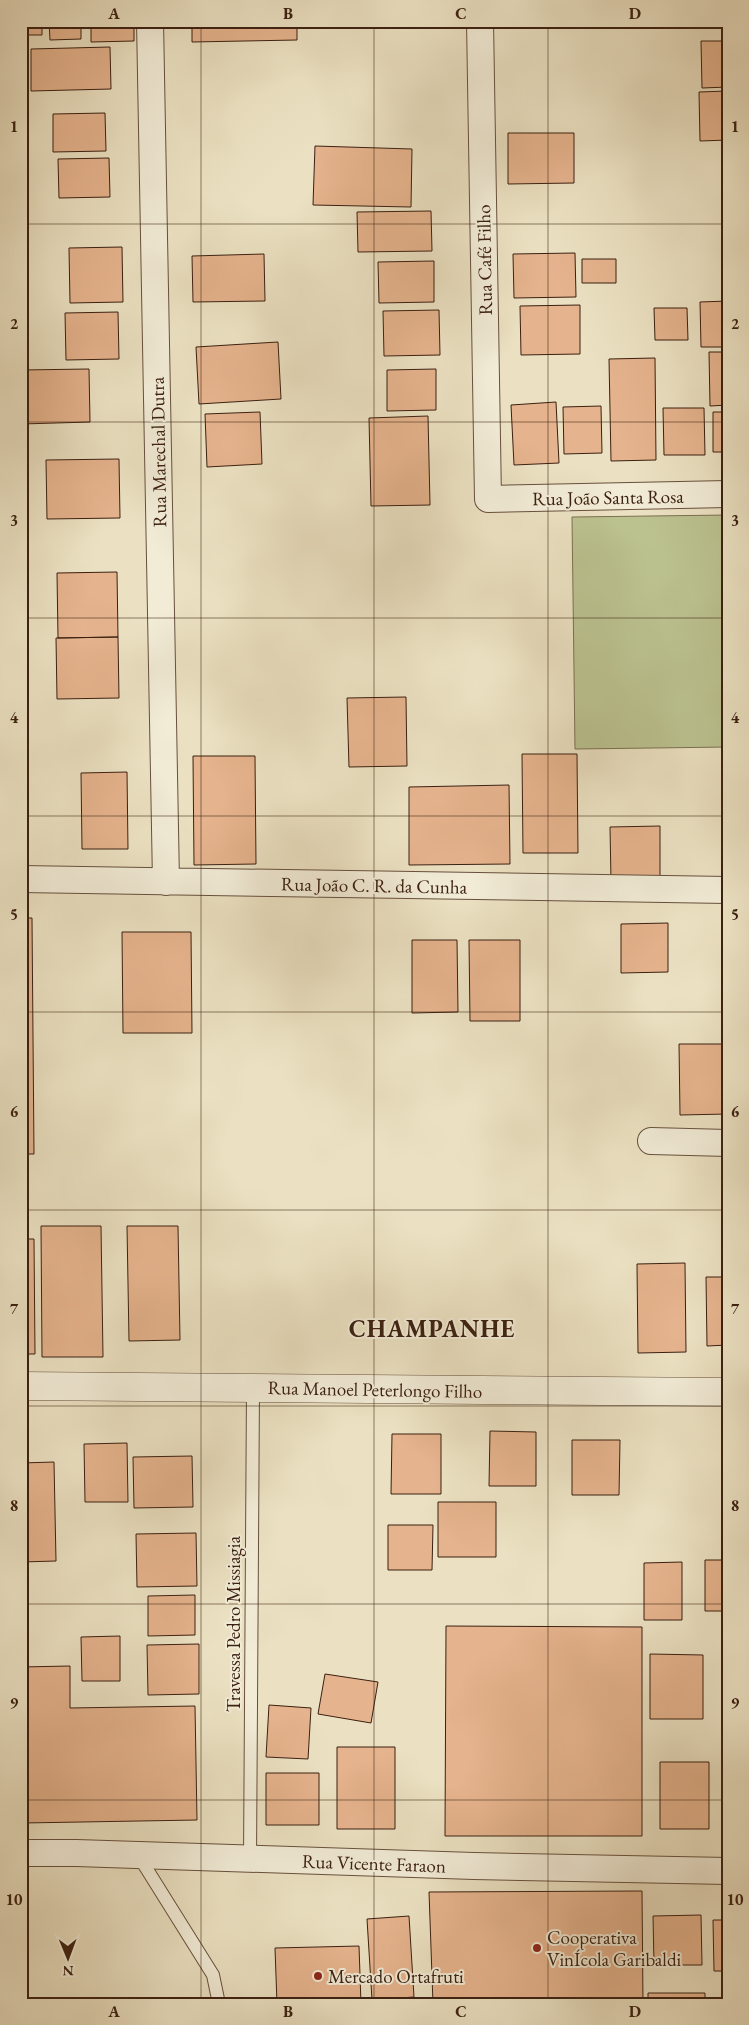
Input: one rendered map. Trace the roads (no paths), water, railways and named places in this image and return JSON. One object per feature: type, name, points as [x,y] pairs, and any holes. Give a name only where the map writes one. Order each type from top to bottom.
[{"type":"street","name":"Rua Marechal Dutra","points":[[150,21],[166,882]]},
{"type":"street","name":"Rua Café Filho","points":[[480,21],[488,499]]},
{"type":"street","name":"Rua João Santa Rosa","points":[[488,499],[728,494]]},
{"type":"street","name":"Rua João C. R. da Cunha","points":[[21,879],[728,890]]},
{"type":"street","points":[[651,1141],[728,1143]]},
{"type":"street","name":"Rua Manoel Peterlongo Filho","points":[[21,1386],[728,1392]]},
{"type":"street","name":"Rua Vicente Faraon","points":[[21,1853],[728,1871]]},
{"type":"lane","name":"Travessa Pedro Missiagia","points":[[250,1860],[253,1388]]},
{"type":"lane","points":[[138,1855],[213,1974],[219,2004]]},
{"type":"place","name":"Cooperativa VinÍcola Garibaldi","points":[[537,1948]]},
{"type":"place","name":"Mercado Ortafruti","points":[[318,1976]]},
{"type":"district","name":"CHAMPANHE","points":[[432,1329]]}]
